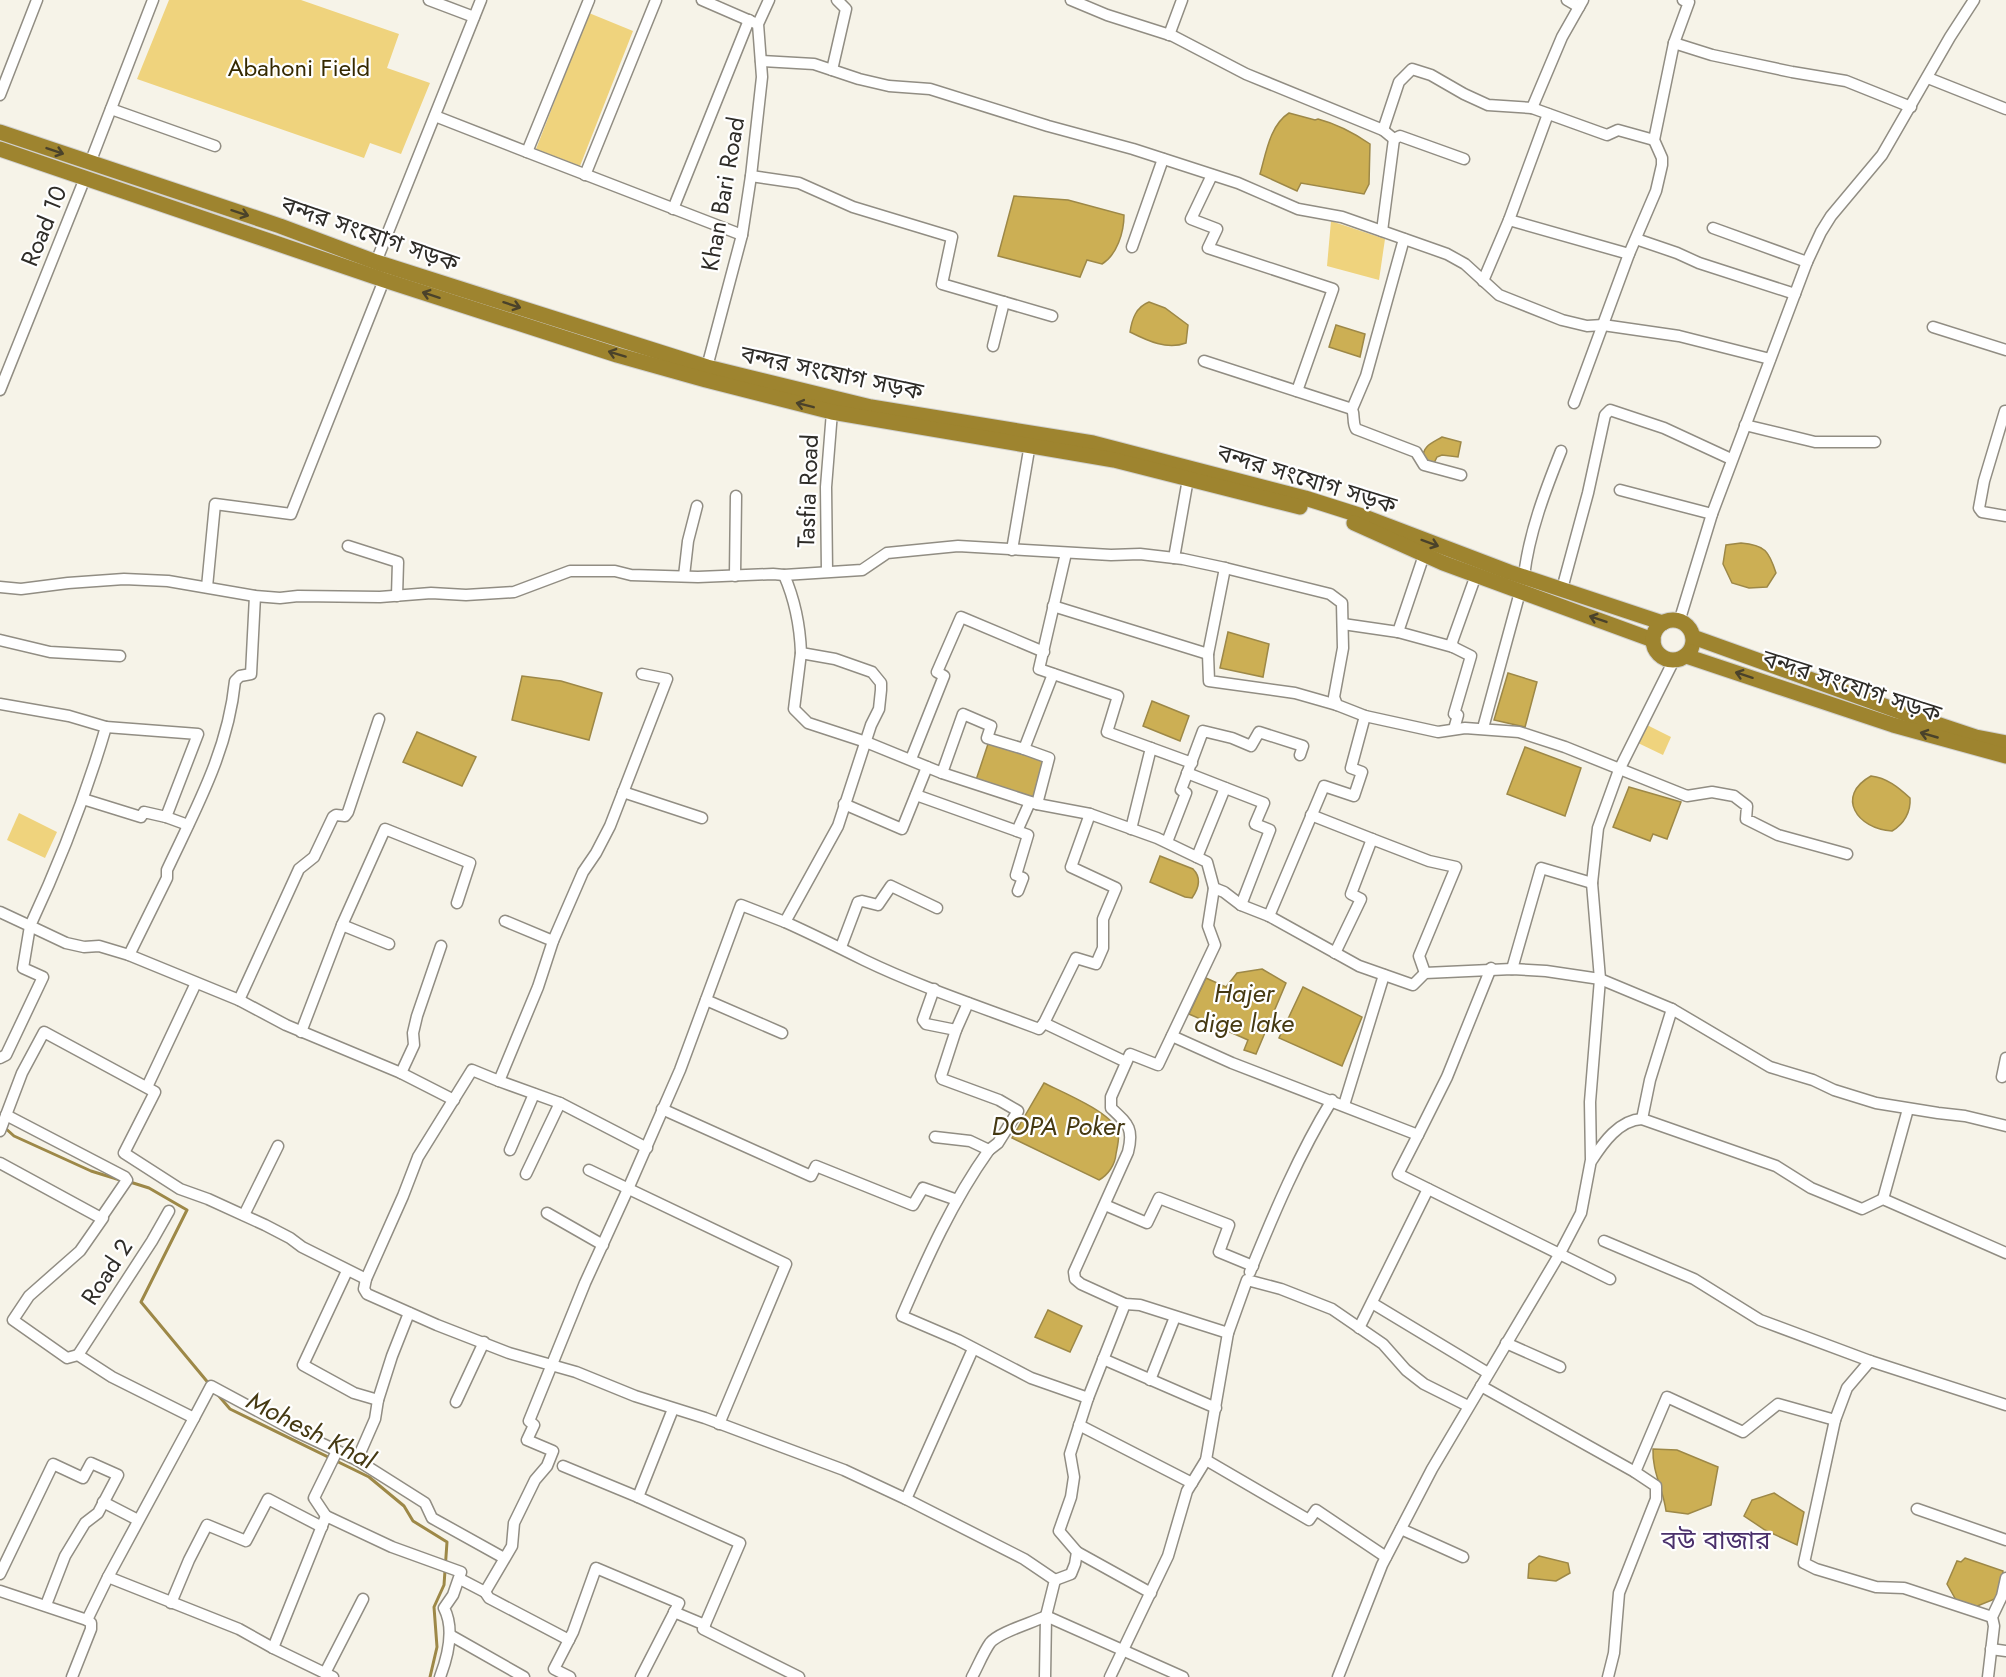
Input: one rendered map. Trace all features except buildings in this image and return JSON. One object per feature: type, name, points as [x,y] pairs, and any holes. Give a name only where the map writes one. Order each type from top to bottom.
[{"type":"highway","name":"বন্দর সংযোগ সড়ক","points":[[0,132],[280,226],[380,271],[617,355],[832,412],[1114,460],[1329,514],[1424,555],[1653,640]]},
{"type":"highway","name":"বন্দর সংযোগ সড়ক","points":[[0,149],[380,271],[707,368],[871,407],[1093,443],[1331,505],[1465,556],[1663,623]]},
{"type":"highway","points":[[1679,622],[1687,626],[1694,637],[1692,644],[1680,658],[1667,659],[1657,652],[1653,640],[1658,627],[1663,623],[1679,622]]},
{"type":"highway","name":"বন্দর সংযোগ সড়ক","points":[[1694,637],[1904,713],[1976,737],[2006,743]]},
{"type":"highway","name":"বন্দর সংযোগ সড়ক","points":[[1680,658],[1893,724],[2006,756]]},
{"type":"street","points":[[0,95],[37,0]]},
{"type":"street","points":[[90,163],[153,0]]},
{"type":"street","points":[[429,0],[474,17]]},
{"type":"street","points":[[207,587],[215,504],[291,513],[435,116],[481,0]]},
{"type":"street","points":[[527,152],[589,0]]},
{"type":"street","points":[[585,175],[656,0]]},
{"type":"street","points":[[702,0],[754,22]]},
{"type":"street","points":[[673,209],[754,22],[768,0]]},
{"type":"street","points":[[832,70],[846,9],[837,0]]},
{"type":"street","points":[[1071,0],[1107,15],[1169,35],[1246,74],[1383,130],[1394,140]]},
{"type":"street","points":[[1169,35],[1182,0]]},
{"type":"street","points":[[1532,108],[1562,37],[1581,4],[1567,0]]},
{"type":"street","points":[[1574,403],[1629,254],[1656,191],[1662,158],[1654,140],[1674,43],[1689,2],[1683,0]]},
{"type":"street","points":[[1679,622],[1731,459],[1821,231],[1831,216],[1875,166],[1974,0]]},
{"type":"street","name":"Khan Bari Road","points":[[707,368],[742,235],[752,176],[762,77],[754,22]]},
{"type":"street","points":[[1674,43],[1712,55],[1846,81],[1911,107]]},
{"type":"street","points":[[761,61],[814,64],[889,86],[930,89],[1238,183],[1298,209],[1342,217],[1447,254],[1465,264],[1499,295],[1562,320],[1587,326],[1603,325],[1679,336],[1770,359]]},
{"type":"street","points":[[1383,130],[1399,82],[1412,69],[1431,75],[1488,105],[1532,108],[1607,135],[1618,130],[1654,140]]},
{"type":"street","points":[[1928,78],[2006,109]]},
{"type":"street","points":[[111,109],[215,146]]},
{"type":"street","points":[[1483,281],[1509,220],[1548,114]]},
{"type":"street","points":[[435,116],[742,235]]},
{"type":"street","points":[[1394,140],[1401,136],[1464,159]]},
{"type":"street","points":[[1382,231],[1394,140]]},
{"type":"street","points":[[1132,248],[1162,159]]},
{"type":"street","points":[[1212,175],[1191,219],[1217,229],[1208,248],[1333,289],[1298,391]]},
{"type":"street","points":[[752,176],[799,183],[853,207],[952,237],[942,285],[1052,316]]},
{"type":"street","name":"Road 10","points":[[0,390],[86,178]]},
{"type":"street","points":[[1509,220],[1629,254]]},
{"type":"street","points":[[1713,228],[1807,262]]},
{"type":"street","points":[[1404,239],[1366,376],[1352,409],[1353,424],[1356,429],[1416,452],[1424,465],[1461,476]]},
{"type":"street","points":[[1636,239],[1699,263],[1795,294]]},
{"type":"street","points":[[993,346],[1004,302]]},
{"type":"street","points":[[1933,327],[2006,350]]},
{"type":"street","points":[[1204,360],[1352,409]]},
{"type":"street","points":[[1562,589],[1605,415],[1610,410],[1664,428],[1731,459]]},
{"type":"street","points":[[2005,411],[1984,481],[1979,508],[1982,513],[2006,516]]},
{"type":"street","name":"Tasfia Road","points":[[827,571],[826,487],[832,412]]},
{"type":"street","points":[[1745,425],[1815,442],[1875,442]]},
{"type":"street","points":[[1012,550],[1030,444]]},
{"type":"street","points":[[1524,576],[1544,494],[1561,451]]},
{"type":"street","points":[[1174,558],[1188,479]]},
{"type":"street","points":[[1620,490],[1712,514]]},
{"type":"street","points":[[735,576],[736,496]]},
{"type":"street","points":[[684,576],[688,541],[697,506]]},
{"type":"street","points":[[348,546],[398,562],[397,596]]},
{"type":"street","points":[[0,587],[21,589],[124,579],[168,581],[280,598],[397,596],[431,593],[466,595],[514,592],[570,571],[615,571],[631,575],[735,576],[862,570],[887,553],[958,546],[1111,555],[1140,554],[1225,568],[1330,594],[1342,603],[1343,648],[1334,697],[1337,705]]},
{"type":"street","points":[[1066,553],[1039,669],[1118,696],[1107,732],[1151,748],[1225,788],[1264,803],[1255,824],[1270,830],[1241,905]]},
{"type":"street","points":[[1398,632],[1424,555]]},
{"type":"street","points":[[1225,568],[1208,654],[1209,681],[1295,693],[1365,716],[1438,732],[1483,728],[1519,732],[1565,747],[1687,796],[1712,792],[1734,796],[1747,806],[1746,819],[1778,835],[1846,854]]},
{"type":"street","points":[[784,575],[796,610],[801,653],[794,709],[808,723],[866,742],[942,773],[1034,803],[1090,814],[1167,842],[1208,861],[1214,888],[1208,926],[1215,945],[1158,1065],[1130,1054],[1126,1062],[1111,1097],[1111,1108],[1130,1127],[1131,1140],[1128,1152],[1074,1272],[1075,1280],[1081,1284],[1125,1304],[1140,1305],[1228,1334]]},
{"type":"street","points":[[1453,647],[1452,642],[1476,575]]},
{"type":"street","points":[[1483,728],[1520,592]]},
{"type":"street","points":[[129,955],[167,878],[167,870],[205,792],[216,763],[233,702],[235,681],[240,676],[251,674],[255,596]]},
{"type":"street","points":[[1053,606],[1208,654]]},
{"type":"street","points":[[911,759],[944,676],[937,672],[961,617],[1044,652]]},
{"type":"street","points":[[1343,624],[1398,632],[1453,647],[1471,656],[1454,714],[1458,716],[1454,729]]},
{"type":"street","points":[[0,640],[50,652],[120,656]]},
{"type":"street","points":[[785,922],[838,826],[871,725],[879,709],[881,690],[880,683],[872,672],[835,660],[801,653]]},
{"type":"street","points":[[1338,1677],[1386,1557],[1432,1469],[1559,1255],[1581,1213],[1592,1160],[1590,1102],[1600,979],[1592,883],[1598,828],[1619,770],[1680,658]]},
{"type":"street","points":[[499,1081],[538,987],[553,941],[583,872],[610,826],[667,679],[642,674]]},
{"type":"street","points":[[1024,749],[1053,674]]},
{"type":"street","points":[[0,704],[69,716],[106,727],[198,734],[166,817]]},
{"type":"street","points":[[942,773],[963,714],[991,726],[987,738],[1049,758],[1034,803],[1017,831]]},
{"type":"street","points":[[1269,916],[1324,786],[1354,796],[1362,772],[1351,768],[1365,716]]},
{"type":"street","points":[[239,1000],[299,869],[314,857],[333,817],[345,816],[348,812],[379,719]]},
{"type":"street","points":[[0,1058],[6,1055],[44,977],[23,968],[30,926],[51,881],[83,799],[106,727]]},
{"type":"street","points":[[1167,842],[1186,793],[1181,790],[1203,731],[1232,738],[1251,746],[1259,732],[1303,746],[1300,755]]},
{"type":"street","points":[[1131,829],[1151,748]]},
{"type":"street","points":[[844,804],[902,829],[927,767]]},
{"type":"street","points":[[1197,857],[1225,788]]},
{"type":"street","points":[[623,792],[702,818]]},
{"type":"street","points":[[916,795],[1028,835],[1016,875],[1023,878],[1018,891]]},
{"type":"street","points":[[83,799],[141,817],[144,812],[188,825]]},
{"type":"street","points":[[485,1592],[513,1546],[514,1523],[554,1451],[527,1440],[534,1425],[529,1421],[680,1070],[741,905],[841,947],[864,960],[1040,1029],[1076,958],[1096,963],[1102,948],[1103,919],[1116,888],[1071,867],[1090,814]]},
{"type":"street","points":[[1311,816],[1428,861],[1456,867],[1419,956],[1425,973]]},
{"type":"street","points":[[301,1032],[342,925],[385,829],[470,863],[457,903]]},
{"type":"street","points":[[1335,953],[1361,899],[1351,894],[1372,839]]},
{"type":"street","points":[[1512,969],[1541,868],[1592,883]]},
{"type":"street","points":[[841,947],[858,902],[878,905],[891,886],[937,908]]},
{"type":"street","points":[[1214,888],[1224,892],[1241,905],[1269,916],[1359,966],[1413,985],[1425,973],[1491,968],[1546,971],[1600,979],[1672,1009],[1770,1067],[1875,1103],[1965,1116],[2006,1126]]},
{"type":"street","points":[[0,912],[66,943],[84,947],[99,946],[129,955],[196,982],[239,1000],[301,1032],[401,1073],[454,1100]]},
{"type":"street","points":[[505,921],[553,941]]},
{"type":"street","points":[[342,925],[389,944]]},
{"type":"street","points":[[401,1073],[414,1045],[413,1033],[417,1016],[441,946]]},
{"type":"street","points":[[1491,968],[1447,1077],[1398,1174],[1610,1279]]},
{"type":"street","points":[[1344,1105],[1384,975]]},
{"type":"street","points":[[147,1087],[196,982]]},
{"type":"street","points":[[934,989],[923,1020],[926,1024],[956,1030]]},
{"type":"street","points":[[706,1000],[782,1033]]},
{"type":"street","points":[[968,1002],[956,1030],[942,1079],[999,1100],[1018,1111],[998,1143],[988,1150],[957,1200],[933,1243],[902,1316],[973,1348],[1031,1378],[1088,1398]]},
{"type":"street","points":[[1642,1119],[1650,1080],[1672,1009]]},
{"type":"street","points":[[1044,1023],[1126,1062]]},
{"type":"street","points":[[0,1131],[22,1074],[44,1032],[155,1092],[124,1153],[180,1189],[244,1215],[366,1279]]},
{"type":"street","points":[[1172,1036],[1232,1063],[1418,1135]]},
{"type":"street","points":[[2001,1077],[2006,1059]]},
{"type":"street","points":[[647,1148],[560,1103],[472,1070],[417,1157],[404,1196],[366,1279],[364,1288],[367,1294],[525,1359],[576,1372],[635,1396],[844,1470],[1024,1559],[1055,1580]]},
{"type":"street","points":[[510,1150],[534,1094]]},
{"type":"street","points":[[1110,1677],[1168,1556],[1187,1491],[1206,1460],[1228,1334],[1252,1266],[1314,1129],[1332,1100]]},
{"type":"street","points":[[526,1174],[560,1103]]},
{"type":"street","points":[[1883,1199],[1908,1109]]},
{"type":"street","points":[[662,1110],[811,1176],[816,1166],[913,1205],[923,1188],[957,1200]]},
{"type":"street","points":[[6,1115],[127,1180],[80,1251],[29,1296],[13,1320],[67,1358],[78,1355],[112,1377],[194,1418]]},
{"type":"street","points":[[1592,1160],[1606,1139],[1632,1119],[1642,1119],[1776,1166],[1810,1188],[1862,1209],[1883,1199],[2006,1253]]},
{"type":"street","points":[[935,1137],[970,1142],[988,1150]]},
{"type":"street","points":[[244,1215],[278,1146]]},
{"type":"street","points":[[0,1163],[101,1218]]},
{"type":"street","points":[[589,1170],[786,1264],[719,1424]]},
{"type":"street","points":[[1359,1328],[1428,1190]]},
{"type":"street","points":[[1105,1205],[1147,1223],[1159,1198],[1229,1225],[1219,1252],[1252,1266]]},
{"type":"street","name":"Road 2","points":[[78,1355],[169,1211]]},
{"type":"street","points":[[547,1213],[603,1245]]},
{"type":"street","points":[[1604,1241],[1694,1279],[1760,1320],[1870,1361],[2006,1406]]},
{"type":"street","points":[[347,1271],[303,1365],[354,1393],[378,1400]]},
{"type":"street","points":[[1247,1280],[1281,1289],[1332,1309],[1383,1344],[1406,1370],[1424,1384],[1468,1406]]},
{"type":"street","points":[[1372,1303],[1488,1373]]},
{"type":"street","points":[[1125,1304],[1088,1398],[1070,1454],[1074,1477],[1071,1497],[1059,1530],[1077,1552],[1151,1593]]},
{"type":"street","points":[[357,1460],[375,1419],[378,1400],[392,1356],[409,1313]]},
{"type":"street","points":[[1150,1380],[1175,1317]]},
{"type":"street","points":[[456,1402],[484,1342]]},
{"type":"street","points":[[1506,1343],[1560,1367]]},
{"type":"street","points":[[906,1499],[973,1348]]},
{"type":"street","points":[[1103,1359],[1215,1408]]},
{"type":"street","points":[[1870,1361],[1847,1388],[1835,1420],[1804,1563],[1816,1569],[1876,1587],[1904,1588],[1992,1617]]},
{"type":"street","points":[[87,1620],[211,1386],[297,1432],[357,1460],[425,1503],[432,1518],[504,1558]]},
{"type":"street","points":[[1480,1386],[1656,1486],[1656,1499],[1619,1593],[1614,1653],[1608,1677]]},
{"type":"street","points":[[1635,1472],[1667,1397],[1743,1432],[1778,1404],[1835,1420]]},
{"type":"street","points":[[638,1497],[673,1409]]},
{"type":"street","points":[[1079,1425],[1192,1483]]},
{"type":"street","points":[[273,1648],[324,1522],[314,1498],[337,1450]]},
{"type":"street","points":[[1206,1460],[1308,1520],[1316,1510],[1386,1557]]},
{"type":"street","points":[[0,1574],[53,1464],[83,1478],[91,1463],[118,1475],[98,1513],[85,1522],[65,1556],[46,1605]]},
{"type":"street","points":[[563,1466],[740,1543],[703,1629],[799,1677]]},
{"type":"street","points":[[171,1603],[207,1525],[246,1541],[268,1500],[461,1572],[460,1579],[444,1608],[447,1613],[450,1635],[440,1677]]},
{"type":"street","points":[[104,1502],[138,1520]]},
{"type":"street","points":[[1917,1509],[2006,1539]]},
{"type":"street","points":[[1401,1529],[1463,1557]]},
{"type":"street","points":[[1055,1580],[1071,1574],[1076,1564],[1077,1552]]},
{"type":"street","points":[[570,1677],[554,1669],[569,1640],[596,1568],[679,1603],[645,1676]]},
{"type":"street","points":[[108,1577],[240,1629],[329,1675],[363,1599]]},
{"type":"street","points":[[1988,1677],[1994,1626],[1992,1617],[2006,1578]]},
{"type":"street","points":[[460,1579],[485,1592],[489,1598],[569,1640]]},
{"type":"street","points":[[1045,1677],[1046,1616],[1055,1580]]},
{"type":"street","points":[[0,1591],[46,1605],[91,1623],[91,1629],[72,1677]]},
{"type":"street","points":[[674,1612],[705,1625]]},
{"type":"street","points":[[1046,1616],[1183,1677]]},
{"type":"street","points":[[972,1677],[991,1641],[1004,1632],[1028,1625],[1046,1616]]},
{"type":"street","points":[[450,1635],[524,1677]]},
{"type":"street","points":[[1991,1649],[2006,1651]]},
{"type":"green space","name":"Abahoni Field","points":[[169,0],[301,0],[399,34],[387,68],[430,83],[401,154],[370,143],[364,158],[137,79]]},
{"type":"green space","points":[[589,13],[633,31],[580,166],[536,149]]},
{"type":"green space","points":[[1331,221],[1385,239],[1379,280],[1327,266]]},
{"type":"green space","points":[[1647,725],[1671,737],[1663,755],[1638,743]]},
{"type":"green space","points":[[19,813],[57,832],[45,858],[7,840]]},
{"type":"water","points":[[1289,113],[1332,123],[1370,144],[1369,184],[1364,194],[1301,183],[1297,191],[1260,174],[1273,132]]},
{"type":"water","points":[[1014,196],[1068,200],[1124,215],[1123,229],[1116,249],[1102,264],[1087,260],[1080,277],[998,256]]},
{"type":"water","points":[[1149,302],[1165,308],[1188,325],[1186,343],[1165,345],[1130,332],[1135,314]]},
{"type":"water","points":[[1336,325],[1365,334],[1360,357],[1329,347]]},
{"type":"water","points":[[1442,437],[1461,442],[1458,457],[1442,455],[1437,457],[1434,463],[1423,459],[1426,448]]},
{"type":"water","points":[[1741,543],[1756,545],[1765,550],[1771,559],[1776,573],[1767,587],[1749,588],[1732,583],[1723,564],[1726,545]]},
{"type":"water","points":[[1228,632],[1269,644],[1263,677],[1220,668]]},
{"type":"water","points":[[1508,673],[1537,682],[1525,727],[1494,720]]},
{"type":"water","points":[[522,676],[561,681],[602,693],[589,740],[512,720]]},
{"type":"water","points":[[1152,701],[1189,716],[1180,741],[1143,726]]},
{"type":"water","points":[[417,732],[476,757],[462,786],[403,762]]},
{"type":"water","points":[[989,741],[1046,759],[1035,799],[976,780]]},
{"type":"water","points":[[1525,747],[1581,768],[1565,816],[1507,794]]},
{"type":"water","points":[[1871,776],[1892,784],[1910,798],[1906,817],[1892,831],[1869,824],[1860,818],[1855,810],[1854,793],[1860,784]]},
{"type":"water","points":[[1629,787],[1681,802],[1667,839],[1653,834],[1650,841],[1613,827]]},
{"type":"water","points":[[1160,856],[1196,872],[1199,883],[1192,898],[1150,882]]},
{"type":"water","name":"Hajer dige lake","points":[[1262,969],[1286,983],[1256,1054],[1244,1050],[1248,1040],[1189,1014],[1206,978],[1226,987],[1237,973]]},
{"type":"water","name":"Hajer dige lake","points":[[1303,987],[1362,1017],[1342,1066],[1279,1038]]},
{"type":"water","name":"DOPA Poker","points":[[1044,1083],[1096,1110],[1114,1124],[1118,1131],[1113,1166],[1099,1180],[1012,1138]]},
{"type":"water","points":[[1048,1310],[1082,1326],[1070,1352],[1035,1337]]},
{"type":"water","points":[[1653,1449],[1677,1450],[1718,1467],[1711,1505],[1688,1514],[1666,1511],[1654,1465]]},
{"type":"water","points":[[1774,1493],[1804,1512],[1797,1545],[1765,1530],[1744,1516],[1752,1500]]},
{"type":"water","points":[[1539,1556],[1568,1563],[1570,1573],[1556,1581],[1528,1578],[1529,1564]]},
{"type":"water","points":[[1965,1558],[2003,1571],[2002,1596],[1975,1607],[1956,1600],[1947,1584],[1957,1561],[1961,1562]]},
{"type":"waterway","name":"Mohesh Khal","points":[[4,1127],[14,1136],[91,1171],[120,1180]]},
{"type":"waterway","name":"Mohesh Khal","points":[[130,1182],[149,1188],[187,1210],[141,1302],[210,1385]]},
{"type":"waterway","name":"Mohesh Khal","points":[[218,1395],[230,1409],[369,1477],[404,1506],[413,1521],[447,1542],[444,1585],[434,1607],[437,1647],[430,1677]]},
{"type":"district","name":"বউ বাজার","points":[[1716,1540]]}]
